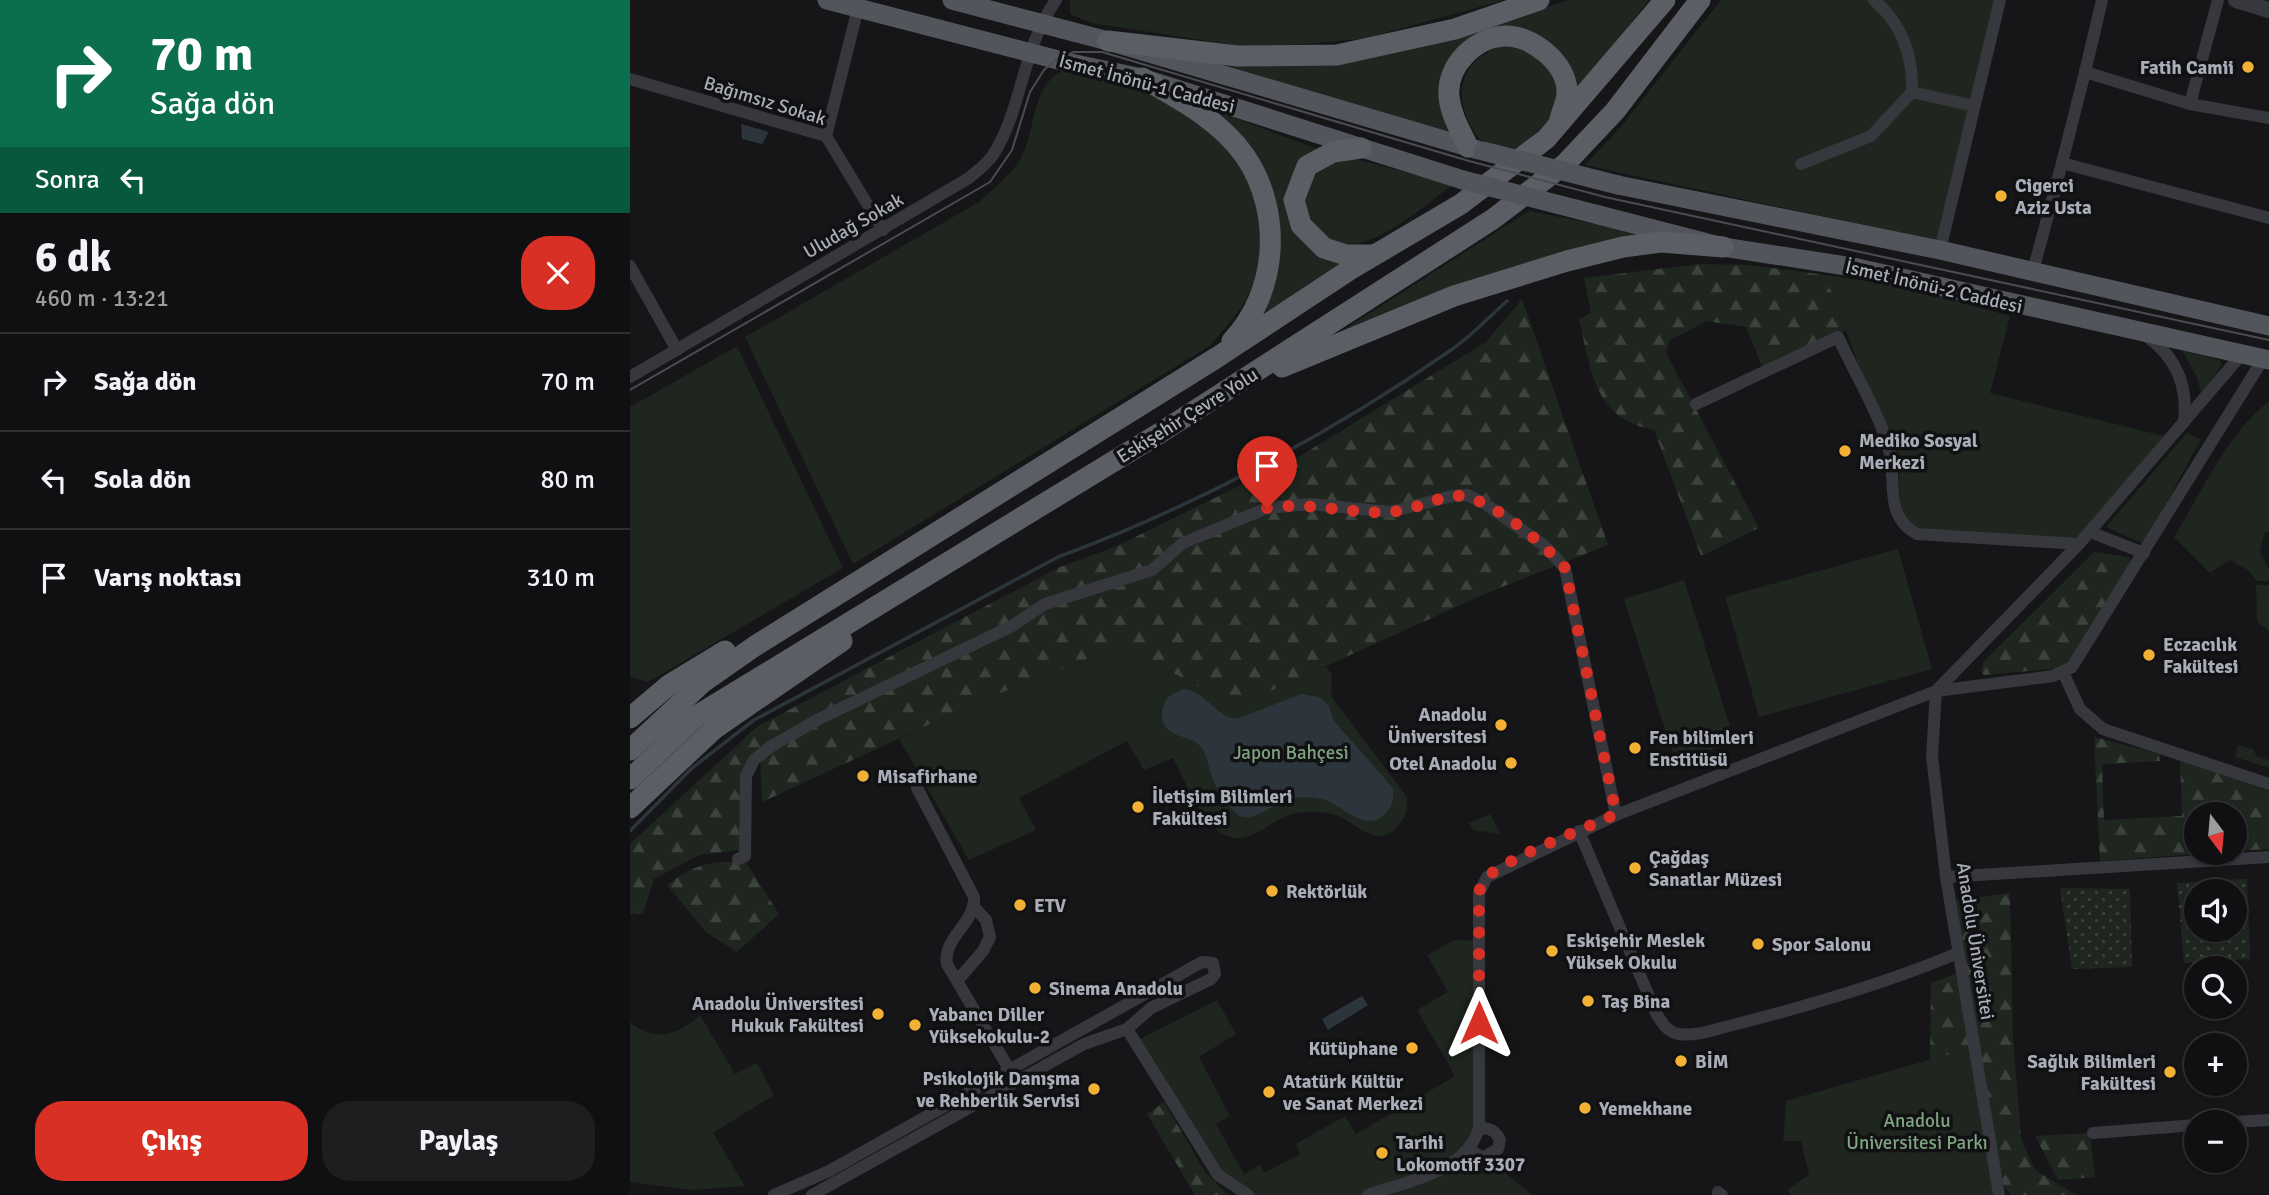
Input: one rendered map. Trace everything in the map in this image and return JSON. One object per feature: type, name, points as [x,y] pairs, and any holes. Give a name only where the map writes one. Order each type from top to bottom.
[{"type":"highway","points":[[1108,41],[1238,56],[1337,55],[1455,29],[1539,0]]},
{"type":"highway","name":"Eskişehir Çevre Yolu","points":[[630,750],[702,683],[880,566],[1216,358],[1374,255],[1461,204],[1546,139],[1665,0]]},
{"type":"highway","name":"Eskişehir Çevre Yolu","points":[[630,779],[698,715],[1235,386],[1493,219],[1565,164],[1615,111],[1700,0]]},
{"type":"highway","points":[[1475,149],[1454,118],[1449,95],[1451,77],[1463,55],[1481,43],[1506,36],[1530,42],[1550,56],[1562,74],[1568,92],[1559,125]]},
{"type":"highway","points":[[1142,78],[1203,114],[1245,155],[1259,182],[1268,217],[1272,250],[1265,287],[1245,327],[1216,358]]},
{"type":"highway","points":[[1361,148],[1333,152],[1307,166],[1294,200],[1300,226],[1324,248],[1346,255],[1374,255]]},
{"type":"highway","points":[[1235,386],[1454,296],[1567,261],[1623,247],[1661,242],[1723,247]]},
{"type":"highway","points":[[630,808],[714,729],[1049,499]]},
{"type":"highway","points":[[630,718],[681,678],[751,636],[880,566]]},
{"type":"main road","name":"İsmet İnönü-1 Caddesi","points":[[827,0],[1029,50],[1066,62],[1142,78],[1463,180],[1599,215]]},
{"type":"main road","name":"İsmet İnönü-1 Caddesi","points":[[952,0],[1108,41],[1475,149],[1618,185]]},
{"type":"main road","name":"İsmet İnönü-2 Caddesi","points":[[1618,185],[1940,250],[2269,326]]},
{"type":"main road","name":"İsmet İnönü-2 Caddesi","points":[[1599,215],[1723,247],[1853,267],[2266,360]]},
{"type":"street","name":"Uludağ Sokak","points":[[630,377],[969,178],[992,157],[1006,128],[1029,50],[1040,23],[1056,0]]},
{"type":"street","points":[[1801,164],[1871,136],[1912,92],[1913,67],[1902,36],[1874,0]]},
{"type":"street","points":[[1940,250],[2000,0]]},
{"type":"street","points":[[2033,271],[2102,0]]},
{"type":"street","points":[[2190,104],[2218,0]]},
{"type":"street","points":[[2236,0],[2269,10]]},
{"type":"street","points":[[826,136],[858,8]]},
{"type":"street","points":[[2085,72],[2190,104],[2269,118]]},
{"type":"street","name":"Bağımsız Sokak","points":[[630,79],[826,136],[883,230]]},
{"type":"street","points":[[1912,92],[1975,106]]},
{"type":"street","points":[[2062,163],[2269,219]]},
{"type":"street","points":[[630,265],[677,350]]},
{"type":"street","points":[[2143,334],[2157,344],[2178,371],[2186,405],[2184,422]]},
{"type":"street","points":[[1696,404],[1838,337],[1888,446],[1894,508],[1908,527],[1917,534],[2080,544]]},
{"type":"street","points":[[1936,691],[2080,544],[2242,355]]},
{"type":"street","points":[[1473,1152],[1479,1128],[1479,893],[1487,877],[1616,814],[1936,691],[2063,673],[2080,659],[2212,437],[2266,360]]},
{"type":"street","points":[[738,859],[745,856],[746,776],[754,760],[771,747],[819,719],[1012,626],[1045,604],[1152,570],[1183,544],[1254,512],[1288,504],[1390,512],[1452,496],[1467,495],[1484,503],[1545,546],[1565,568],[1616,814]]},
{"type":"street","points":[[2090,532],[2144,553]]},
{"type":"street","points":[[2063,673],[2080,709],[2103,729],[2269,784]]},
{"type":"street","name":"Anadolu Üniversitei","points":[[1936,691],[1931,756],[1946,877],[1999,1195]]},
{"type":"street","points":[[917,788],[971,888],[974,907],[990,928],[990,937],[977,958],[957,981]]},
{"type":"street","points":[[1579,831],[1656,1013],[1664,1027],[1675,1034],[1692,1035],[1755,1019],[1920,969],[1958,953]]},
{"type":"street","points":[[1946,877],[2269,857]]},
{"type":"street","points":[[974,907],[946,951],[947,964],[1015,1080]]},
{"type":"street","points":[[774,1195],[829,1171],[1202,962],[1213,963],[1215,974],[1211,979],[1151,1008],[1126,1028],[1084,1044],[1015,1080],[812,1195]]},
{"type":"street","points":[[1126,1004],[1126,1028]]},
{"type":"street","points":[[1107,1014],[1126,1028],[1218,1175],[1248,1195]]},
{"type":"street","points":[[2247,1121],[2269,1120]]},
{"type":"street","points":[[2093,1133],[2184,1126]]},
{"type":"street","points":[[1368,1195],[1457,1161],[1473,1152],[1491,1155],[1498,1149],[1500,1140],[1496,1132],[1479,1128]]},
{"type":"green space","points":[[1070,0],[1505,0],[1362,39],[1254,48],[1091,23],[1070,14]]},
{"type":"green space","points":[[1570,0],[1649,0],[1576,93],[1520,33],[1453,64],[1456,134],[1209,62],[1458,33]]},
{"type":"green space","points":[[1721,0],[1995,0],[1936,241],[1585,165],[1620,128]]},
{"type":"green space","points":[[1504,45],[1524,50],[1537,57],[1560,84],[1557,113],[1517,150],[1480,140],[1471,126],[1462,97],[1467,72],[1488,52]]},
{"type":"green space","points":[[1063,70],[1111,79],[1137,88],[1186,114],[1226,147],[1248,179],[1258,208],[1260,255],[1250,292],[1235,316],[1211,345],[853,564],[745,337],[979,202],[1007,176],[1021,158],[1040,97],[1053,77]]},
{"type":"green space","points":[[1211,109],[1323,151],[1292,217],[1349,262],[1262,315],[1274,211]]},
{"type":"green space","points":[[1344,156],[1453,185],[1411,217],[1378,236],[1361,243],[1345,245],[1329,242],[1304,221],[1304,195],[1309,179]]},
{"type":"green space","points":[[1529,211],[1651,235],[1491,275],[1345,329]]},
{"type":"green space","points":[[1699,264],[1749,265],[1825,275],[1846,330],[1763,368],[1746,327],[1707,321],[1670,340],[1666,353],[1759,528],[1701,556],[1654,430],[1634,424],[1618,415],[1607,403],[1592,373],[1579,319],[1591,313],[1584,278]]},
{"type":"green space","points":[[1825,275],[1901,286],[2010,316],[1990,393],[2164,436],[2077,538],[1922,530],[1908,519],[1901,506],[1899,472]]},
{"type":"green space","points":[[1522,299],[1608,545],[1487,593],[1235,707],[1122,645],[980,701],[762,802],[760,750],[749,760],[740,850],[699,855],[654,879],[643,913],[630,914],[630,844],[758,726],[1060,567],[1117,546],[1300,456],[1486,342]]},
{"type":"green space","points":[[737,346],[843,568],[648,682],[630,677],[630,407]]},
{"type":"green space","points":[[2182,350],[2219,360],[2222,365],[2201,394],[2197,377]]},
{"type":"green space","points":[[2269,402],[2269,532],[2264,533],[2260,552],[2269,569],[2269,581],[2257,581],[2248,570],[2230,560],[2210,573],[2174,537],[2228,446]]},
{"type":"green space","points":[[2187,433],[2201,439],[2144,544],[2106,527]]},
{"type":"green space","points":[[1898,549],[1932,669],[1759,717],[1725,597]]},
{"type":"green space","points":[[2094,552],[2129,557],[2132,567],[2081,652],[2061,668],[1984,675],[1981,672],[1984,661]]},
{"type":"green space","points":[[1684,580],[1735,742],[1675,761],[1624,599]]},
{"type":"green space","points":[[2256,585],[2269,585],[2269,631],[2257,622]]},
{"type":"green space","name":"Japon Bahçesi","points":[[1122,645],[1235,707],[1326,666],[1332,675],[1331,696],[1407,797],[1407,810],[1402,820],[1397,827],[1381,836],[1366,832],[1331,814],[1302,812],[1283,817],[1250,836],[1232,838],[1214,828],[1200,811],[1173,758],[1144,770],[1127,741],[1019,798],[1036,830],[969,860],[899,739],[980,701]]},
{"type":"green space","points":[[2094,737],[2159,754],[2160,761],[2102,764],[2104,820],[2182,816],[2180,760],[2269,791],[2269,849],[2247,850],[2247,802],[2184,802],[2184,855],[2100,861]]},
{"type":"green space","points":[[2238,745],[2253,749],[2257,757],[2269,760],[2269,768],[2235,757]]},
{"type":"green space","points":[[1490,814],[1501,834],[1473,830],[1469,823]]},
{"type":"green space","points":[[745,861],[779,914],[737,952],[706,932],[667,885],[686,872],[703,865]]},
{"type":"green space","points":[[2247,879],[2250,959],[2247,959],[2247,956],[2184,956],[2184,963],[2177,883],[2184,883],[2184,942],[2247,942]]},
{"type":"green space","points":[[2060,888],[2130,889],[2132,967],[2072,969]]},
{"type":"green space","points":[[2010,893],[2013,1038],[2021,1139],[2035,1170],[2076,1195],[2012,1195],[1996,1177],[1953,901]]},
{"type":"green space","points":[[1455,940],[1478,941],[1479,1128],[1458,1161],[1492,1162],[1532,1195],[1248,1195],[1232,1185],[1134,1042],[1217,1000],[1236,1034],[1199,1057],[1230,1116],[1216,1124],[1244,1174],[1260,1165],[1264,1173],[1300,1154],[1296,1144],[1345,1116],[1356,1134],[1455,1076],[1417,1010],[1448,992],[1427,955]]},
{"type":"green space","points":[[1958,973],[1970,1055],[1960,1051],[1930,1060],[1931,983]]},
{"type":"green space","points":[[700,1015],[735,1074],[757,1063],[774,1095],[713,1133],[745,1186],[692,1190],[630,1182],[630,1022],[649,1033],[667,1034],[684,1027]]},
{"type":"green space","name":"Anadolu Üniversitesi Parkı","points":[[1960,1051],[1970,1055],[1993,1195],[1790,1195],[1788,1189],[1809,1175],[1801,1141],[1783,1141],[1786,1101]]},
{"type":"green space","points":[[1164,1102],[1205,1172],[1229,1195],[1195,1195],[1147,1114]]},
{"type":"green space","points":[[2090,1133],[2095,1177],[2058,1180],[2035,1136]]},
{"type":"shaded area","points":[[741,124],[769,132],[762,144],[742,139]]},
{"type":"shaded area","points":[[1183,689],[1198,694],[1223,714],[1237,719],[1301,694],[1319,697],[1328,704],[1334,721],[1393,788],[1390,807],[1378,819],[1371,821],[1356,817],[1325,800],[1301,797],[1287,800],[1252,817],[1240,816],[1217,787],[1202,748],[1194,741],[1174,734],[1163,722],[1162,709],[1168,697]]},
{"type":"shaded area","points":[[1362,996],[1368,1005],[1328,1030],[1322,1019]]},
{"type":"waterway","points":[[630,831],[692,768],[754,720],[1058,557],[1160,515],[1310,439],[1406,381],[1451,350],[1507,301]]},
{"type":"tram line","points":[[630,390],[990,182],[1012,150],[1030,92],[1044,70],[1057,59],[1074,52],[1102,52],[1469,161],[1605,197],[2269,340]]},
{"type":"place","name":"Fatih Camii","points":[[2248,67]]},
{"type":"place","name":"Cigerci Aziz Usta","points":[[2001,196]]},
{"type":"place","name":"Mediko Sosyal Merkezi","points":[[1845,451]]},
{"type":"place","name":"Eczacılık Fakültesi","points":[[2149,655]]},
{"type":"place","name":"Anadolu Üniversitesi","points":[[1501,725]]},
{"type":"place","name":"Fen bilimleri Enstitüsü","points":[[1635,748]]},
{"type":"place","name":"Otel Anadolu","points":[[1511,763]]},
{"type":"place","name":"Misafirhane","points":[[863,776]]},
{"type":"place","name":"İletişim Bilimleri Fakültesi","points":[[1138,807]]},
{"type":"place","name":"Çağdaş Sanatlar Müzesi","points":[[1635,868]]},
{"type":"place","name":"Rektörlük","points":[[1272,891]]},
{"type":"place","name":"ETV","points":[[1020,905]]},
{"type":"place","name":"Spor Salonu","points":[[1758,944]]},
{"type":"place","name":"Eskişehir Meslek Yüksek Okulu","points":[[1552,951]]},
{"type":"place","name":"Sinema Anadolu","points":[[1035,988]]},
{"type":"place","name":"Taş Bina","points":[[1588,1001]]},
{"type":"place","name":"Anadolu Üniversitesi Hukuk Fakültesi","points":[[878,1014]]},
{"type":"place","name":"Yabancı Diller Yüksekokulu-2","points":[[915,1025]]},
{"type":"place","name":"Kütüphane","points":[[1412,1048]]},
{"type":"place","name":"BİM","points":[[1681,1061]]},
{"type":"place","name":"Sağlık Bilimleri Fakültesi","points":[[2170,1072]]},
{"type":"place","name":"Psikolojik Danışma ve Rehberlik Servisi","points":[[1094,1089]]},
{"type":"place","name":"Atatürk Kültür ve Sanat Merkezi","points":[[1269,1092]]},
{"type":"place","name":"Yemekhane","points":[[1585,1108]]},
{"type":"place","name":"Tarihi Lokomotif 3307","points":[[1382,1153]]},
{"type":"route","points":[[1267,508],[1310,504],[1338,509],[1390,512],[1452,496],[1467,495],[1484,503],[1545,546],[1565,568],[1616,814],[1523,857],[1487,877],[1481,885],[1479,1023]]}]
